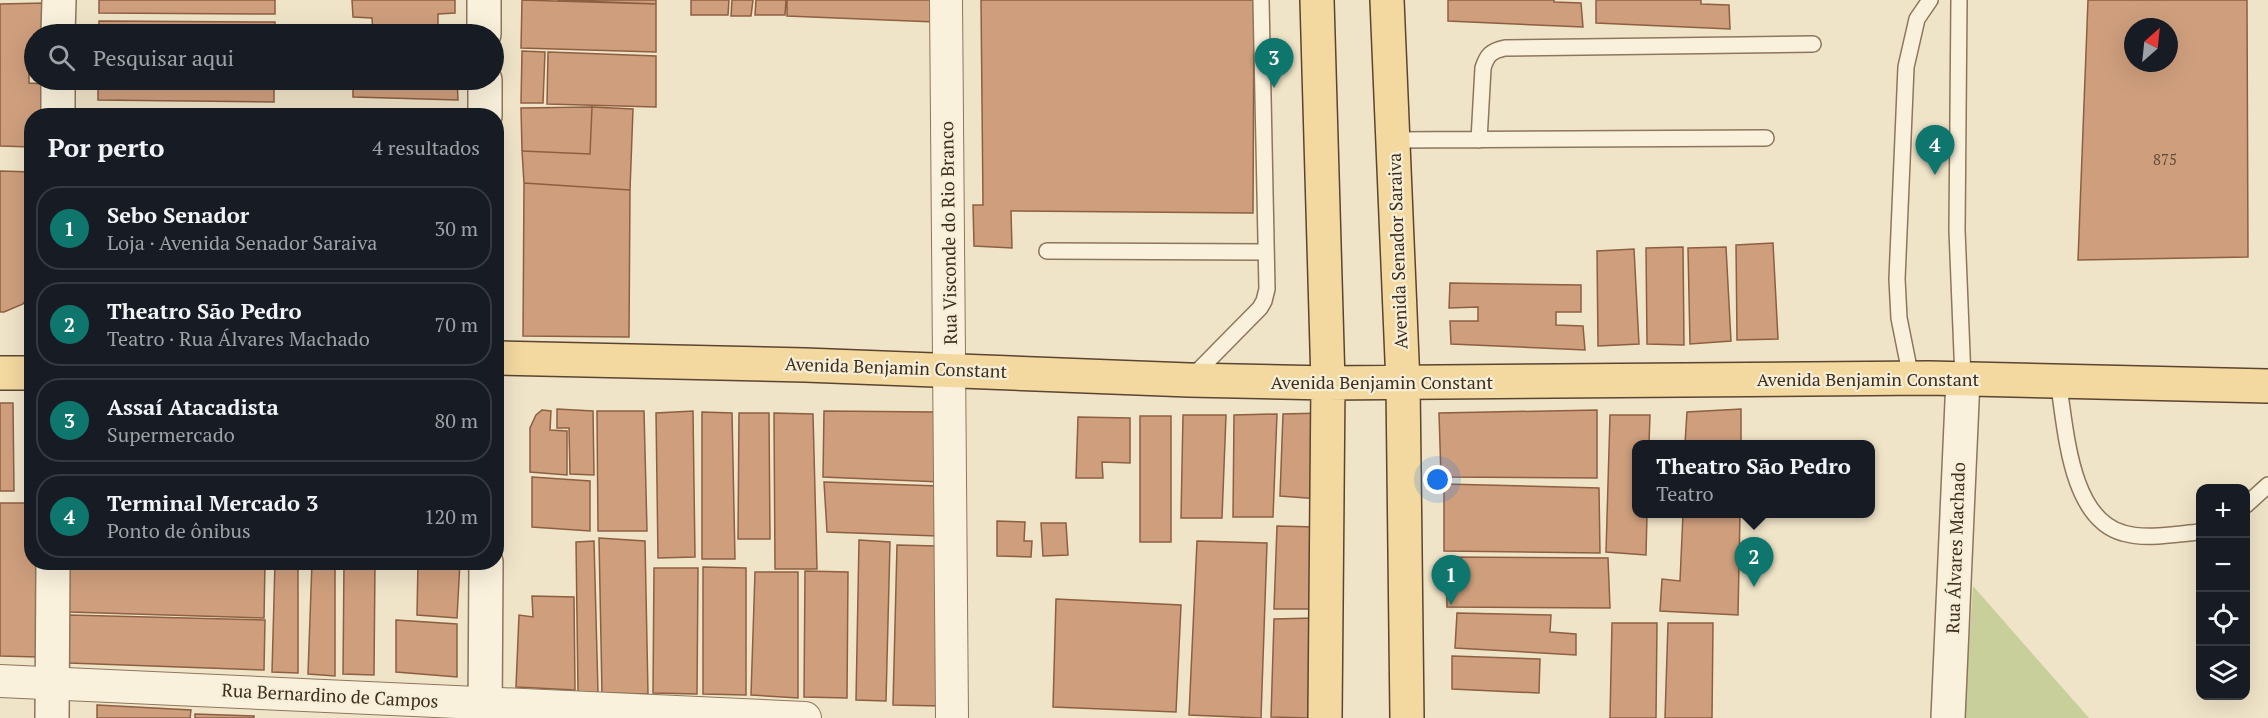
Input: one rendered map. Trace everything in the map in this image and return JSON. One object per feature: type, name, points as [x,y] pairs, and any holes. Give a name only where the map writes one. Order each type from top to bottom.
[{"type":"main road","points":[[1317,0],[1328,383],[1325,718]]},
{"type":"main road","name":"Avenida Senador Saraiva","points":[[1387,0],[1403,384],[1407,718]]},
{"type":"main road","name":"Avenida Benjamin Constant","points":[[504,358],[950,369],[1189,380],[1328,383],[1911,378],[2268,386]]},
{"type":"main road","points":[[0,373],[24,373]]},
{"type":"street","points":[[58,24],[59,0]]},
{"type":"street","points":[[484,0],[484,24]]},
{"type":"street","name":"Rua Visconde do Rio Branco","points":[[946,0],[952,718]]},
{"type":"street","points":[[57,108],[58,90]]},
{"type":"street","points":[[485,90],[485,108]]},
{"type":"street","name":"Rua Álvares Machado","points":[[1948,718],[1963,379]]},
{"type":"street","points":[[52,718],[53,570]]},
{"type":"street","points":[[485,711],[486,570]]},
{"type":"street","name":"Rua Bernardino de Campos","points":[[0,681],[52,684],[261,706],[805,718]]},
{"type":"lane","points":[[1189,380],[1260,308],[1267,289],[1261,0]]},
{"type":"lane","points":[[1911,378],[1899,318],[1897,279],[1906,67],[1917,19],[1930,0]]},
{"type":"lane","points":[[1959,0],[1957,230],[1963,379]]},
{"type":"lane","points":[[1479,140],[1483,68],[1486,57],[1493,50],[1813,44]]},
{"type":"lane","points":[[1393,140],[1766,138]]},
{"type":"lane","points":[[1047,251],[1265,252]]},
{"type":"lane","points":[[2058,381],[2074,472],[2090,510],[2104,524],[2122,533],[2139,536],[2196,532]]},
{"type":"lane","points":[[2250,501],[2268,485]]},
{"type":"green space","points":[[1973,586],[2089,718],[1964,718]]},
{"type":"building","points":[[99,0],[275,0],[275,14],[99,13]]},
{"type":"building","points":[[352,0],[455,0],[455,13],[438,14],[438,24],[372,24],[372,18],[353,17]]},
{"type":"building","points":[[522,0],[656,4],[656,52],[521,48]]},
{"type":"building","points":[[557,0],[656,0],[656,4]]},
{"type":"building","points":[[691,0],[729,0],[728,15],[691,15]]},
{"type":"building","points":[[732,0],[753,0],[751,16],[731,16]]},
{"type":"building","points":[[756,0],[786,0],[785,15],[755,15]]},
{"type":"building","points":[[787,0],[935,0],[935,22],[787,16]]},
{"type":"building","points":[[981,0],[1254,0],[1253,213],[1011,211],[1012,248],[974,246],[973,205],[983,205]]},
{"type":"building","points":[[1448,0],[1554,0],[1554,2],[1581,3],[1583,27],[1448,21]]},
{"type":"building","points":[[1596,0],[1701,0],[1701,4],[1729,5],[1730,29],[1596,23]]},
{"type":"building","points":[[2088,0],[2247,0],[2248,257],[2078,260]]},
{"type":"building","points":[[45,3],[46,24],[24,24],[24,90],[47,90],[48,108],[24,108],[24,147],[0,146],[0,4]]},
{"type":"building","points":[[99,21],[275,22],[275,24],[99,24]]},
{"type":"building","points":[[522,51],[545,52],[543,103],[521,103]]},
{"type":"building","points":[[548,52],[656,56],[656,107],[547,104]]},
{"type":"building","points":[[98,90],[274,90],[274,102],[98,100]]},
{"type":"building","points":[[353,90],[458,90],[458,100],[353,97]]},
{"type":"building","points":[[592,107],[633,109],[630,190],[524,183],[522,151],[590,154]]},
{"type":"building","points":[[592,107],[590,154],[522,151],[521,108]]},
{"type":"building","points":[[0,171],[24,172],[24,302],[0,312]]},
{"type":"building","points":[[524,183],[630,190],[629,337],[523,336]]},
{"type":"building","points":[[1773,243],[1778,339],[1737,340],[1736,245]]},
{"type":"building","points":[[1683,247],[1684,345],[1647,344],[1646,248]]},
{"type":"building","points":[[1726,247],[1731,341],[1690,344],[1688,248]]},
{"type":"building","points":[[1634,249],[1639,344],[1598,346],[1597,251]]},
{"type":"building","points":[[1450,283],[1581,285],[1581,312],[1556,312],[1556,325],[1583,326],[1585,350],[1451,344],[1450,321],[1478,321],[1478,307],[1449,308]]},
{"type":"building","points":[[0,403],[13,403],[14,491],[0,491]]},
{"type":"building","points":[[557,409],[593,411],[594,475],[570,474],[569,428],[557,428]]},
{"type":"building","points":[[1741,409],[1741,440],[1685,440],[1687,412]]},
{"type":"building","points":[[542,410],[551,411],[550,430],[567,431],[567,475],[530,472],[530,428],[536,415]]},
{"type":"building","points":[[1597,410],[1597,478],[1441,477],[1439,413]]},
{"type":"building","points":[[597,411],[644,411],[647,531],[598,531]]},
{"type":"building","points":[[693,411],[695,557],[658,558],[656,413]]},
{"type":"building","points":[[824,411],[935,412],[941,482],[823,477]]},
{"type":"building","points":[[702,412],[732,413],[735,559],[702,559]]},
{"type":"building","points":[[739,413],[769,413],[770,539],[738,539]]},
{"type":"building","points":[[774,413],[813,414],[817,569],[775,569]]},
{"type":"building","points":[[1323,413],[1320,499],[1280,496],[1283,414]]},
{"type":"building","points":[[1277,414],[1273,517],[1233,517],[1234,415]]},
{"type":"building","points":[[1183,415],[1226,415],[1222,518],[1181,518]]},
{"type":"building","points":[[1610,415],[1650,415],[1649,440],[1632,440],[1632,518],[1647,518],[1646,555],[1606,552]]},
{"type":"building","points":[[1140,416],[1171,416],[1171,542],[1140,542]]},
{"type":"building","points":[[1078,417],[1130,418],[1130,463],[1102,462],[1103,478],[1076,478]]},
{"type":"building","points":[[532,477],[590,481],[590,531],[532,527]]},
{"type":"building","points":[[824,482],[938,486],[937,536],[827,532]]},
{"type":"building","points":[[1444,484],[1599,488],[1600,553],[1444,551]]},
{"type":"building","points":[[0,503],[24,503],[24,570],[37,570],[38,657],[0,656]]},
{"type":"building","points":[[1683,518],[1740,518],[1738,615],[1660,611],[1662,579],[1680,581]]},
{"type":"building","points":[[997,521],[1025,522],[1024,541],[1032,541],[1031,557],[997,556]]},
{"type":"building","points":[[1041,523],[1066,523],[1068,555],[1043,556]]},
{"type":"building","points":[[1277,526],[1316,527],[1313,609],[1274,609]]},
{"type":"building","points":[[599,538],[645,541],[648,694],[602,693]]},
{"type":"building","points":[[859,540],[890,542],[886,701],[856,700]]},
{"type":"building","points":[[594,541],[598,693],[578,692],[576,542]]},
{"type":"building","points":[[1197,541],[1267,543],[1261,718],[1189,715]]},
{"type":"building","points":[[897,545],[936,546],[939,706],[893,705]]},
{"type":"building","points":[[1446,557],[1608,558],[1610,608],[1447,607]]},
{"type":"building","points":[[703,567],[746,568],[746,695],[703,694]]},
{"type":"building","points":[[654,568],[698,568],[697,694],[653,693]]},
{"type":"building","points":[[67,570],[265,570],[264,618],[69,612]]},
{"type":"building","points":[[275,570],[298,570],[298,673],[272,672]]},
{"type":"building","points":[[312,570],[335,570],[335,676],[308,674]]},
{"type":"building","points":[[344,570],[375,570],[374,675],[343,674]]},
{"type":"building","points":[[418,570],[460,570],[457,618],[417,615]]},
{"type":"building","points":[[805,571],[848,572],[847,698],[804,697]]},
{"type":"building","points":[[755,572],[798,572],[798,698],[751,695]]},
{"type":"building","points":[[532,596],[574,597],[575,690],[516,687],[519,615],[533,617]]},
{"type":"building","points":[[1056,599],[1181,605],[1176,712],[1053,707]]},
{"type":"building","points":[[1457,613],[1551,615],[1550,632],[1576,634],[1576,655],[1455,648]]},
{"type":"building","points":[[69,615],[265,620],[264,670],[69,663]]},
{"type":"building","points":[[1314,618],[1312,718],[1271,717],[1274,619]]},
{"type":"building","points":[[396,620],[457,624],[457,677],[396,672]]},
{"type":"building","points":[[1612,623],[1657,623],[1656,718],[1610,718]]},
{"type":"building","points":[[1668,623],[1713,623],[1712,718],[1665,718]]},
{"type":"building","points":[[1452,656],[1540,659],[1539,693],[1452,689]]},
{"type":"building","points":[[97,705],[191,710],[190,718],[97,718]]},
{"type":"building","points":[[195,714],[254,716],[254,718],[195,718]]},
{"type":"place","name":"Assaí Atacadista","points":[[1274,88]]},
{"type":"place","name":"Terminal Mercado 3","points":[[1935,175]]},
{"type":"place","name":"Theatro São Pedro","points":[[1754,587]]},
{"type":"place","name":"Sebo Senador","points":[[1451,605]]}]
